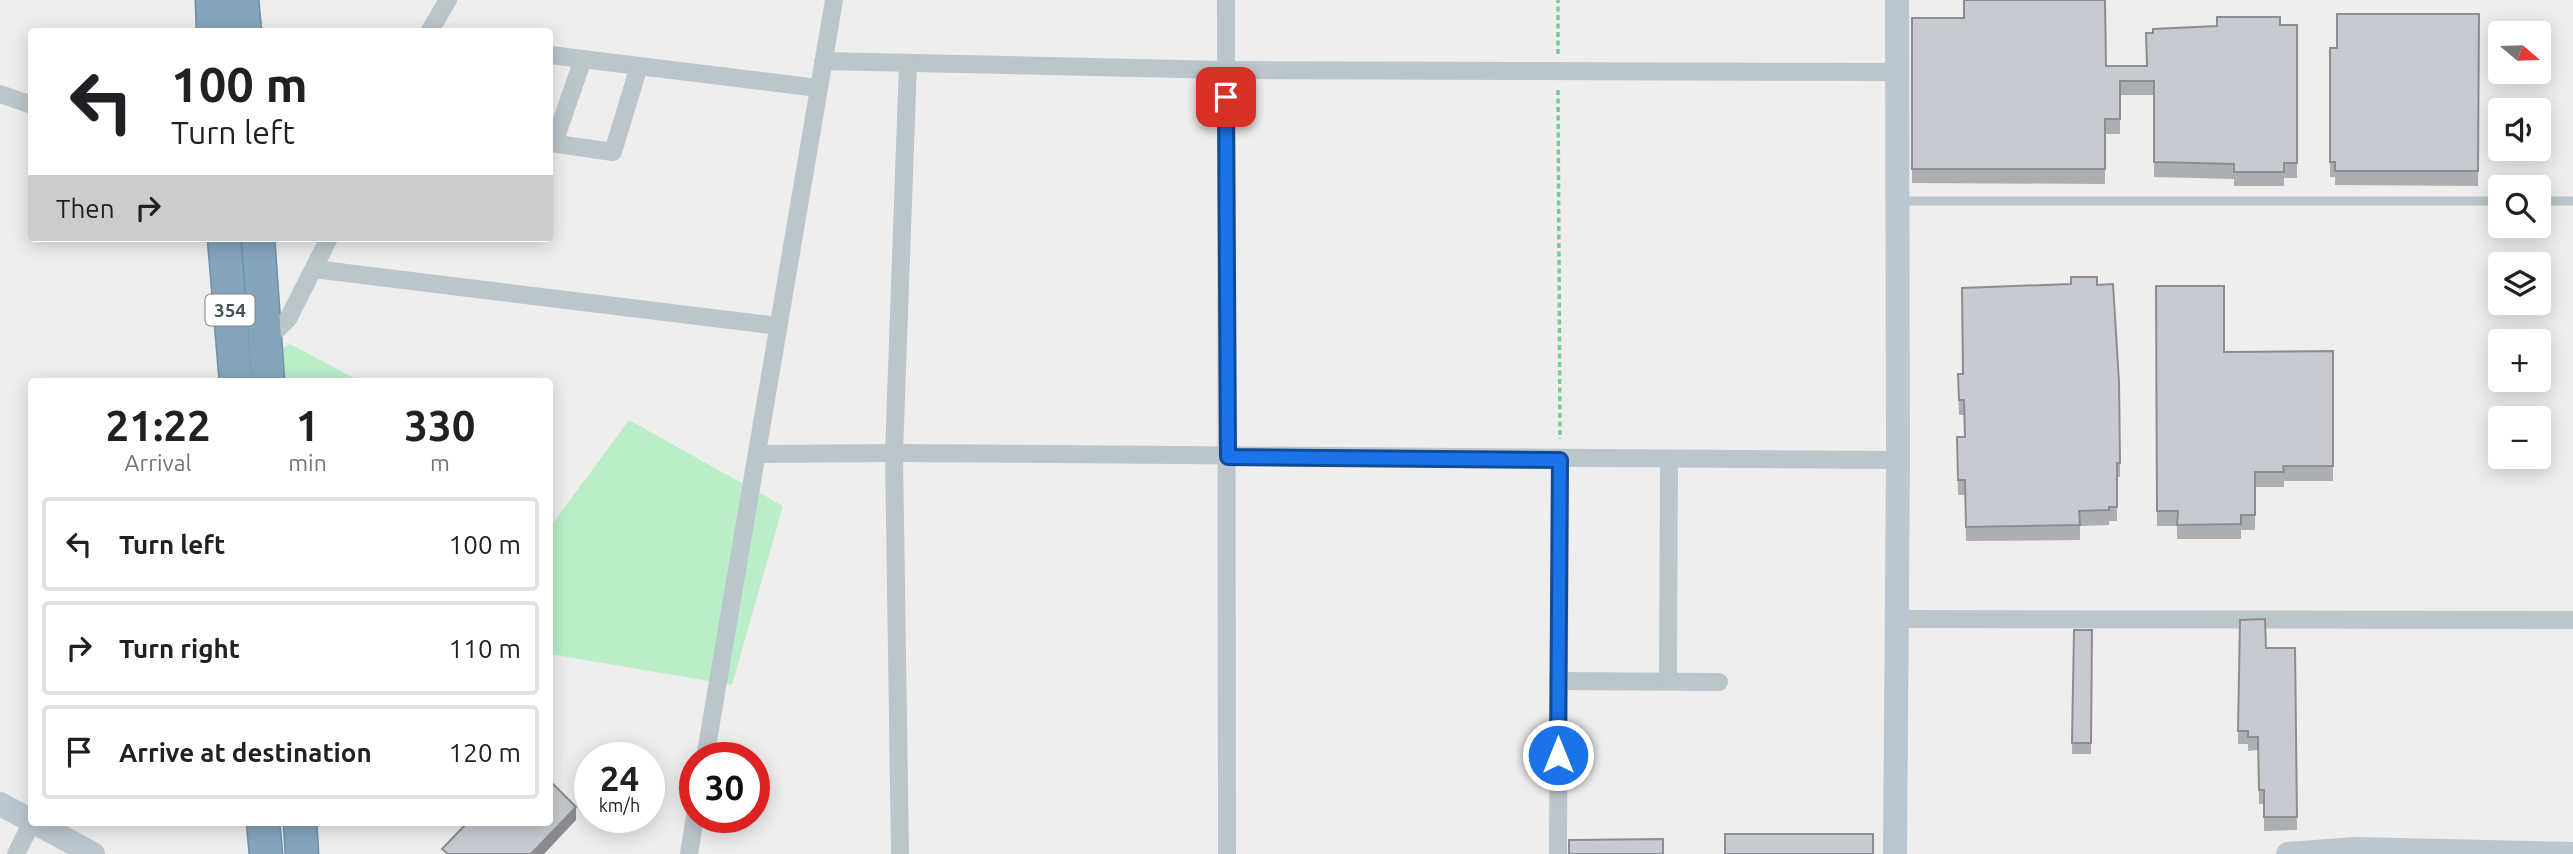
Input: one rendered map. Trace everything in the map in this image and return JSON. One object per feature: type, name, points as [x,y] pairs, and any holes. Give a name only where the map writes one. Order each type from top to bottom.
[{"type":"highway","points":[[212,0],[213,28]]},
{"type":"highway","points":[[242,0],[244,28]]},
{"type":"highway","name":"354","points":[[224,242],[236,378]]},
{"type":"highway","name":"354","points":[[258,242],[268,378]]},
{"type":"highway","points":[[263,826],[266,854]]},
{"type":"highway","points":[[300,826],[302,854]]},
{"type":"street","points":[[431,28],[448,0]]},
{"type":"street","points":[[708,742],[834,0]]},
{"type":"street","points":[[1226,0],[1227,854]]},
{"type":"street","points":[[1895,854],[1897,0]]},
{"type":"street","points":[[553,55],[818,88]]},
{"type":"street","points":[[553,140],[583,59]]},
{"type":"street","points":[[823,61],[1225,70],[1897,72]]},
{"type":"street","points":[[900,854],[894,453],[908,63]]},
{"type":"street","points":[[553,143],[613,152],[639,66]]},
{"type":"street","points":[[0,93],[28,104]]},
{"type":"street","points":[[264,334],[279,328],[288,319],[327,242]]},
{"type":"street","points":[[314,269],[778,326]]},
{"type":"street","points":[[757,454],[1898,460]]},
{"type":"street","points":[[1558,854],[1560,460]]},
{"type":"street","points":[[1668,681],[1669,460]]},
{"type":"street","points":[[1897,619],[2573,620]]},
{"type":"street","points":[[1558,681],[1719,682]]},
{"type":"street","points":[[0,804],[28,819]]},
{"type":"street","points":[[16,854],[31,826]]},
{"type":"street","points":[[40,826],[93,854]]},
{"type":"street","points":[[689,854],[692,833]]},
{"type":"street","points":[[2288,854],[2355,849],[2573,854]]},
{"type":"lane","points":[[1896,201],[2488,201]]},
{"type":"lane","points":[[2551,201],[2573,201]]},
{"type":"path","points":[[1558,0],[1560,460]]},
{"type":"green space","points":[[290,344],[354,378],[232,378]]},
{"type":"green space","points":[[629,420],[783,506],[732,685],[553,655],[553,523]]},
{"type":"building","points":[[1964,0],[2105,0],[2106,66],[2147,66],[2146,33],[2153,33],[2153,29],[2217,26],[2217,17],[2280,17],[2280,25],[2297,25],[2297,163],[2284,163],[2284,172],[2234,172],[2234,164],[2154,162],[2154,81],[2120,81],[2120,119],[2105,119],[2105,169],[1912,169],[1912,18],[1964,18]]},
{"type":"building","points":[[2337,14],[2479,14],[2478,171],[2335,171],[2335,162],[2330,162],[2330,48],[2337,48]]},
{"type":"building","points":[[2071,277],[2097,277],[2097,285],[2113,284],[2119,382],[2120,463],[2117,463],[2117,507],[2109,507],[2109,510],[2079,511],[2080,525],[1966,527],[1965,480],[1958,480],[1957,437],[1965,437],[1964,400],[1959,400],[1958,374],[1963,374],[1962,288],[2071,284]]},
{"type":"building","points":[[2156,286],[2224,286],[2224,352],[2333,351],[2333,466],[2283,466],[2284,472],[2255,472],[2255,515],[2241,515],[2241,524],[2177,525],[2178,511],[2157,511]]},
{"type":"building","points":[[2265,619],[2266,648],[2295,648],[2297,817],[2264,817],[2264,790],[2259,790],[2258,737],[2248,737],[2248,731],[2238,731],[2240,620]]},
{"type":"building","points":[[2074,630],[2092,630],[2091,743],[2072,743]]},
{"type":"building","points":[[553,784],[574,805],[574,809],[531,854],[448,854],[442,849],[464,826],[553,826]]},
{"type":"building","points":[[1725,834],[1873,834],[1873,854],[1725,854]]},
{"type":"building","points":[[1663,839],[1663,854],[1569,854],[1569,840]]},
{"type":"route","points":[[1226,97],[1228,457],[1560,460],[1558,755]]}]
